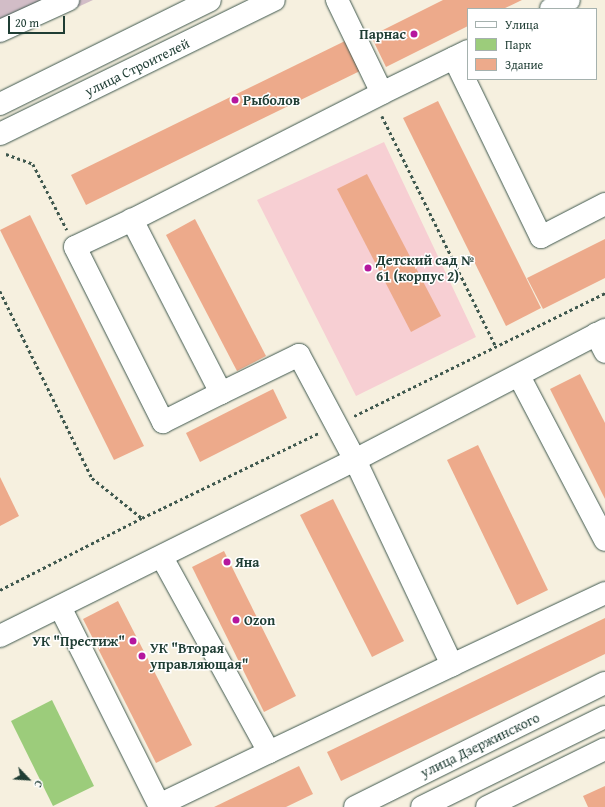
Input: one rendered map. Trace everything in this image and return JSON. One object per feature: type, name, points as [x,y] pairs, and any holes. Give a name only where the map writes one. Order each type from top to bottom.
[{"type":"street","points":[[0,31],[68,0]]},
{"type":"street","name":"улица Строителей","points":[[0,104],[210,0]]},
{"type":"street","name":"улица Строителей","points":[[0,134],[274,0]]},
{"type":"street","points":[[337,0],[377,95]]},
{"type":"street","points":[[553,8],[569,0]]},
{"type":"street","points":[[452,666],[354,460],[300,354],[163,422],[75,247],[132,220],[377,95],[461,55],[467,69]]},
{"type":"street","points":[[472,80],[541,237],[605,204]]},
{"type":"street","points":[[132,220],[221,393]]},
{"type":"street","points":[[0,636],[162,557],[519,376],[602,339]]},
{"type":"street","points":[[519,376],[605,540]]},
{"type":"street","points":[[162,557],[269,752]]},
{"type":"street","points":[[60,607],[157,806],[605,593]]},
{"type":"street","name":"улица Дзержинского","points":[[355,807],[605,683]]},
{"type":"street","points":[[422,807],[605,717]]},
{"type":"street","points":[[487,807],[510,802],[605,749]]},
{"type":"path","points":[[377,95],[496,347]]},
{"type":"path","points":[[0,152],[33,164],[75,247]]},
{"type":"path","points":[[0,291],[92,478],[142,518]]},
{"type":"path","points":[[0,590],[142,518],[605,293]]},
{"type":"shaded area","points":[[0,0],[93,0],[0,43]]},
{"type":"shaded area","name":"Детский сад № 61 (корпус 2)","points":[[384,142],[476,337],[356,396],[257,200]]},
{"type":"green space","points":[[52,700],[94,786],[53,806],[11,721]]},
{"type":"building","name":"Парнас","points":[[443,0],[522,0],[505,8],[467,8],[467,26],[386,67],[371,36]]},
{"type":"building","points":[[345,41],[360,71],[86,205],[71,175]]},
{"type":"building","points":[[438,101],[541,308],[506,326],[403,118]]},
{"type":"building","points":[[367,174],[441,316],[411,332],[337,189]]},
{"type":"building","points":[[30,215],[144,446],[114,460],[0,230]]},
{"type":"building","points":[[195,219],[266,356],[237,371],[166,235]]},
{"type":"building","points":[[605,239],[605,278],[543,309],[527,278]]},
{"type":"building","points":[[580,374],[605,423],[605,499],[550,389]]},
{"type":"building","points":[[273,389],[287,418],[200,462],[186,433]]},
{"type":"building","points":[[478,445],[548,590],[517,605],[447,460]]},
{"type":"building","points":[[0,477],[19,516],[0,526]]},
{"type":"building","points":[[333,499],[404,641],[372,657],[300,515]]},
{"type":"building","points":[[224,551],[296,696],[264,712],[192,567]]},
{"type":"building","points":[[118,601],[192,745],[156,763],[83,619]]},
{"type":"building","points":[[605,618],[605,654],[341,781],[327,752]]},
{"type":"building","points":[[299,766],[313,794],[286,807],[214,807]]},
{"type":"building","points":[[605,786],[605,807],[588,807],[583,796]]},
{"type":"place","name":"Парнас","points":[[414,34]]},
{"type":"place","name":"Рыболов","points":[[235,100]]},
{"type":"place","name":"Детский сад № 61 (корпус 2)","points":[[368,268]]},
{"type":"place","name":"Яна","points":[[227,562]]},
{"type":"place","name":"Ozon","points":[[236,620]]},
{"type":"place","name":"УК \"Престиж\"","points":[[133,641]]},
{"type":"place","name":"УК \"Вторая управляющая\"","points":[[142,656]]}]
